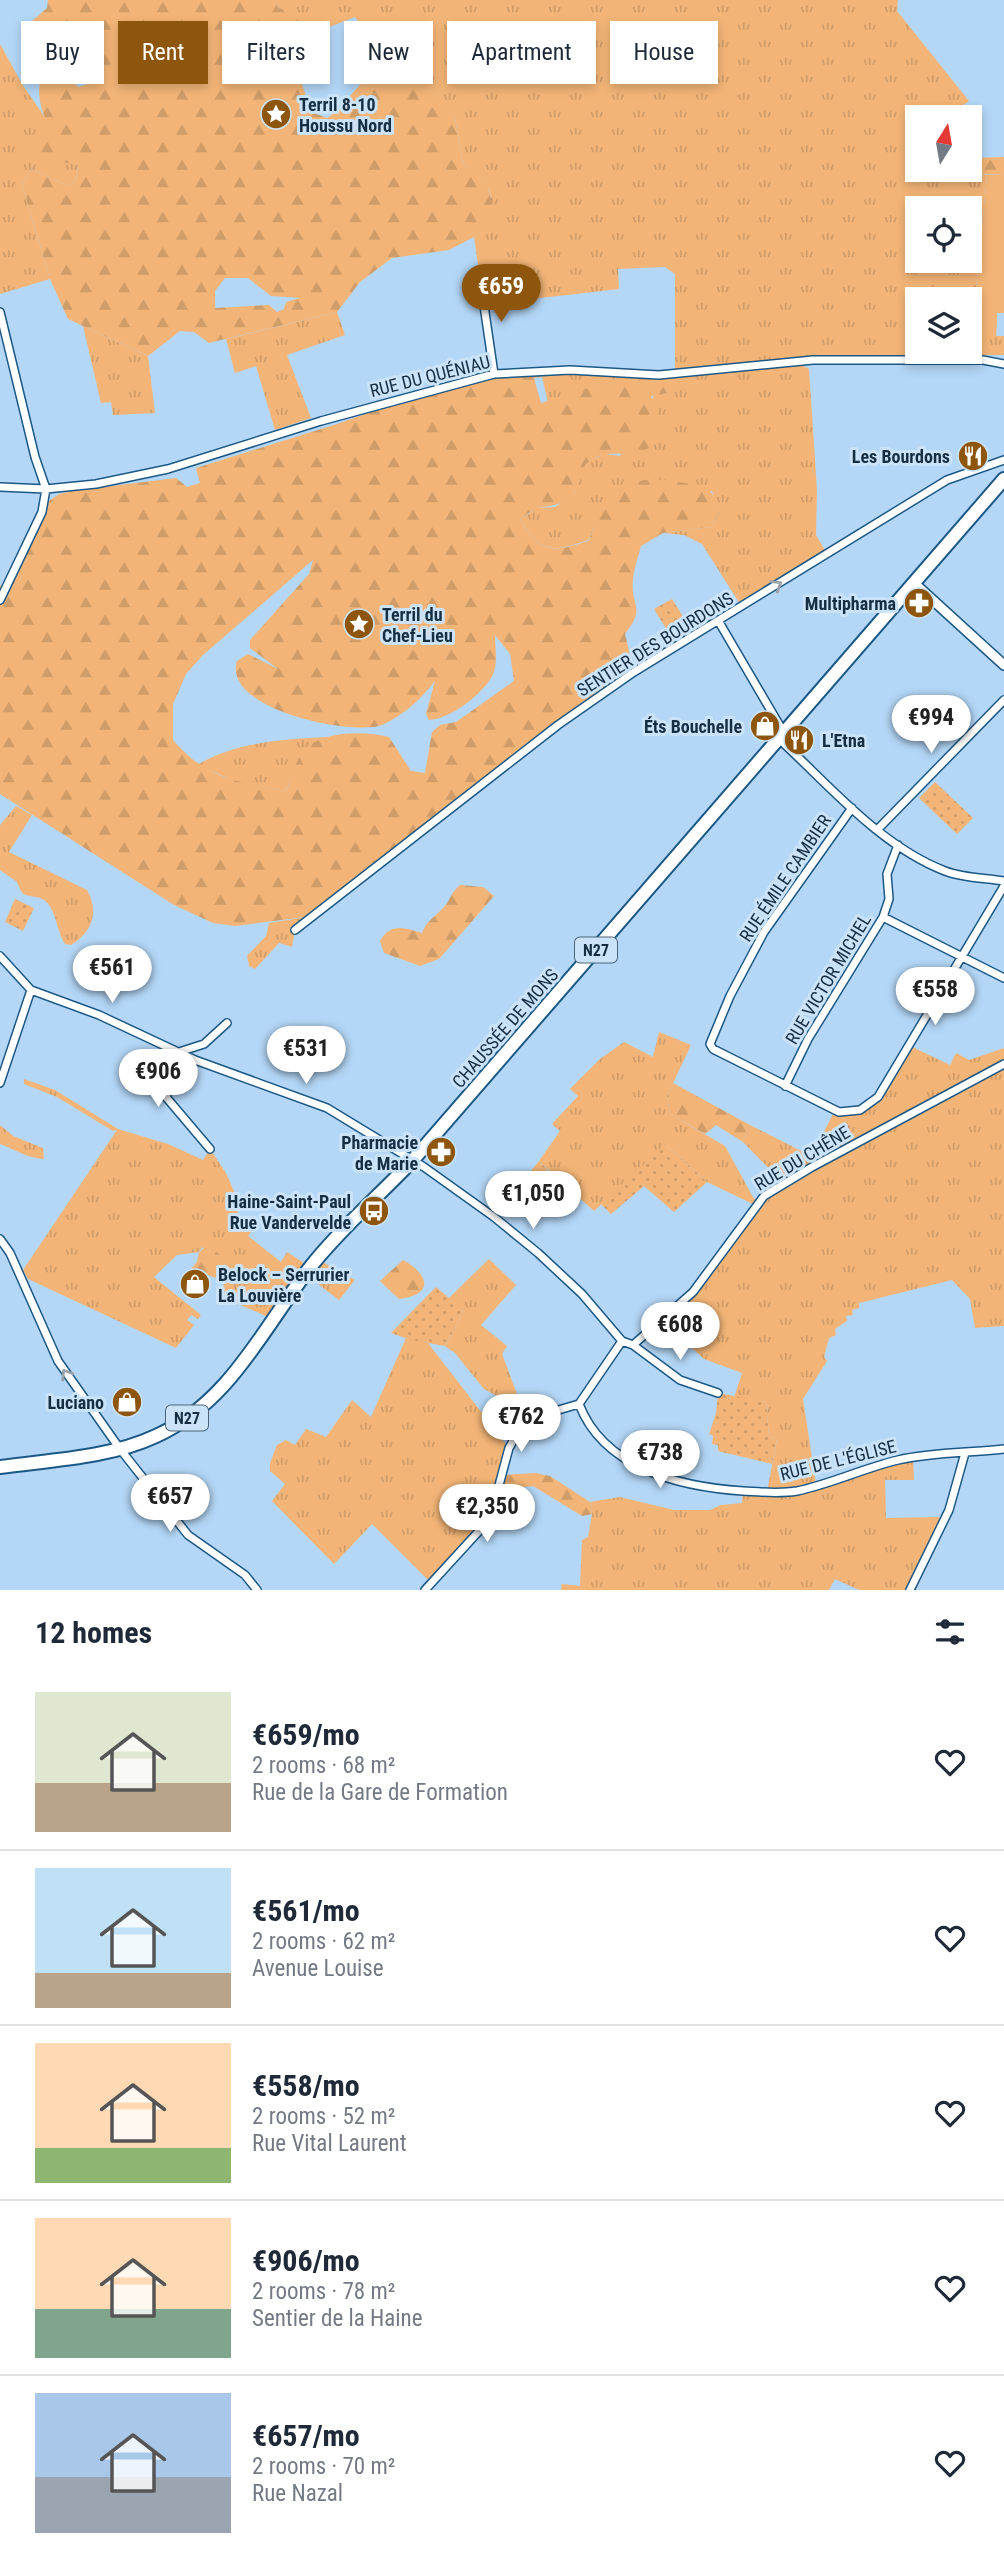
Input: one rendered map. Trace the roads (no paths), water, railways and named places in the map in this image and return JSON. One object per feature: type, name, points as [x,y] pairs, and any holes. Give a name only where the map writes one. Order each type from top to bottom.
[{"type":"main road","name":"CHAUSSÉE DE MONS","points":[[0,1467],[120,1449],[159,1435],[208,1403],[244,1361],[324,1250],[412,1161],[1004,479]]},
{"type":"street","points":[[480,278],[494,374]]},
{"type":"street","points":[[0,312],[35,457],[46,489],[42,512],[0,600]]},
{"type":"street","name":"RUE DU QUÉNIAU","points":[[0,487],[46,489],[96,484],[168,469],[321,421],[494,374],[570,370],[659,375],[813,360],[983,360],[1004,364]]},
{"type":"street","name":"SENTIER DES BOURDONS","points":[[295,929],[558,725],[634,671],[719,622],[947,480],[1004,460]]},
{"type":"street","points":[[914,583],[1004,665]]},
{"type":"street","points":[[719,622],[782,736],[852,808],[898,845],[948,872],[1003,881],[878,1097],[860,1110],[835,1110],[785,1086]]},
{"type":"street","points":[[878,829],[1004,700]]},
{"type":"street","name":"RUE ÉMILE CAMBIER","points":[[785,1086],[713,1049],[710,1044],[730,996],[764,932],[852,808]]},
{"type":"street","name":"RUE VICTOR MICHEL","points":[[785,1086],[808,1038],[883,917],[889,899],[887,874],[898,845]]},
{"type":"street","points":[[883,917],[1004,978]]},
{"type":"street","points":[[0,956],[31,990],[92,1012],[179,1052],[327,1108],[412,1161],[492,1216],[538,1253],[582,1294],[622,1340],[633,1345],[680,1380],[719,1393]]},
{"type":"street","points":[[0,1083],[31,990]]},
{"type":"street","points":[[179,1052],[204,1044],[227,1023]]},
{"type":"street","points":[[179,1052],[166,1097],[210,1149]]},
{"type":"street","name":"RUE DU CHÊNE","points":[[633,1345],[693,1292],[764,1196],[1004,1064]]},
{"type":"street","points":[[0,1239],[10,1253],[58,1362],[120,1449],[188,1535],[245,1575],[257,1590]]},
{"type":"street","points":[[425,1590],[485,1526],[493,1512],[509,1448],[517,1434],[555,1411],[579,1404],[622,1340]]},
{"type":"street","name":"RUE DE L'ÉGLISE","points":[[579,1404],[593,1430],[618,1452],[651,1472],[680,1483],[710,1488],[786,1492],[898,1460],[1004,1449]]},
{"type":"street","points":[[910,1590],[948,1510],[965,1453]]},
{"type":"place","name":"Terril 8-10 Houssu Nord","points":[[276,114]]},
{"type":"place","name":"Les Bourdons","points":[[973,456]]},
{"type":"place","name":"Multipharma","points":[[919,603]]},
{"type":"place","name":"Terril du Chef-Lieu","points":[[359,624]]},
{"type":"place","name":"Éts Bouchelle","points":[[765,726]]},
{"type":"place","name":"L'Etna","points":[[799,740]]},
{"type":"place","name":"Pharmacie de Marie","points":[[441,1152]]},
{"type":"place","name":"Haine-Saint-Paul Rue Vandervelde","points":[[374,1211]]},
{"type":"place","name":"Belock – Serrurier La Louvière","points":[[195,1284]]},
{"type":"place","name":"Luciano","points":[[127,1402]]}]
